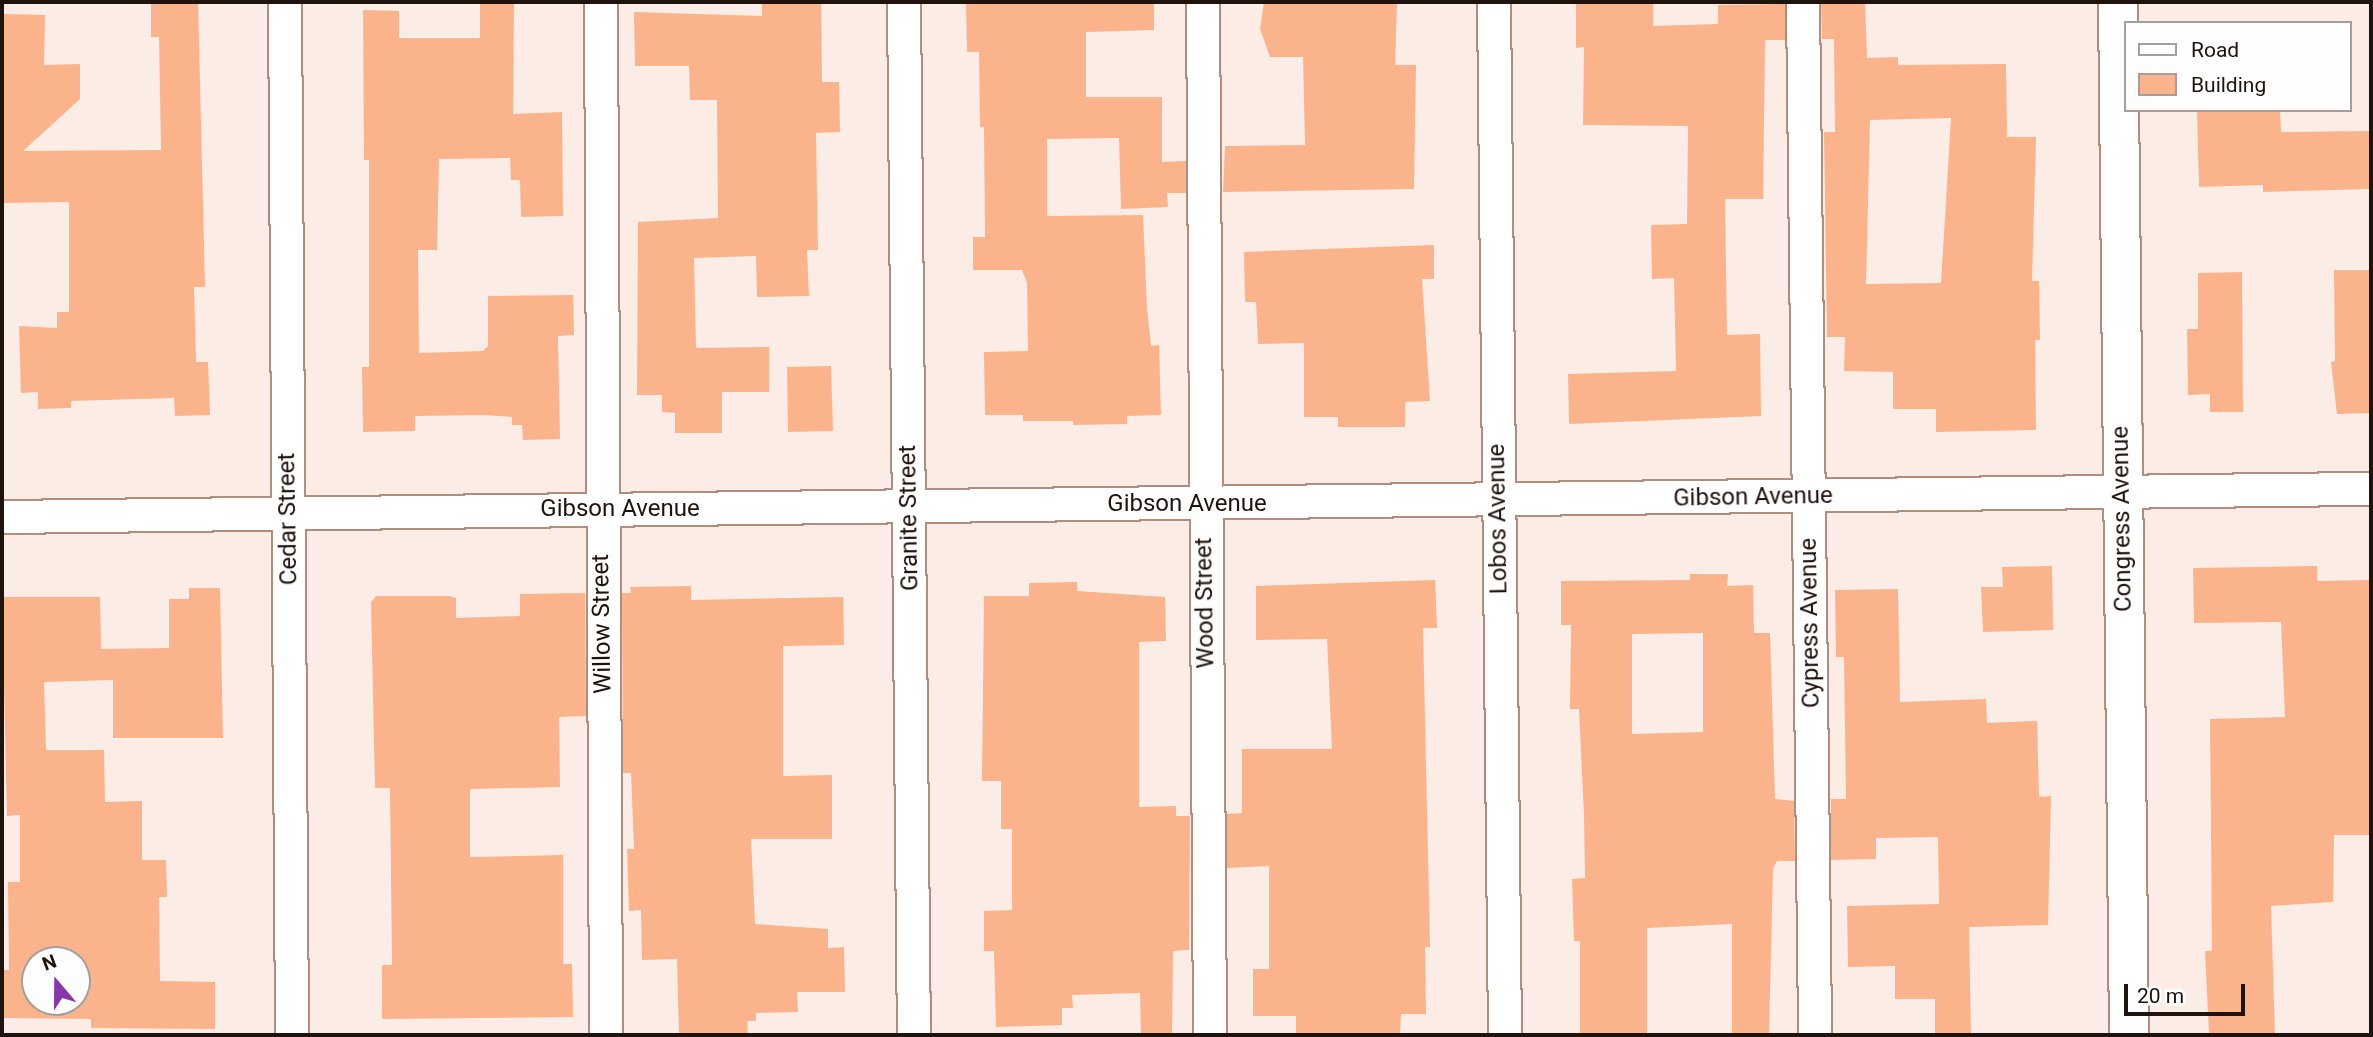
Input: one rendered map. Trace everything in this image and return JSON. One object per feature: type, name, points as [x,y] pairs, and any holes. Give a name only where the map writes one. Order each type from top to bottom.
[{"type":"street","name":"Cedar Street","points":[[285,2],[292,1035]]},
{"type":"street","name":"Willow Street","points":[[601,2],[600,509],[606,1035]]},
{"type":"street","name":"Granite Street","points":[[904,2],[914,1035]]},
{"type":"street","name":"Wood Street","points":[[1203,2],[1204,504],[1210,1035]]},
{"type":"street","name":"Lobos Avenue","points":[[1494,2],[1505,1035]]},
{"type":"street","name":"Cypress Avenue","points":[[1803,2],[1815,1035]]},
{"type":"street","name":"Congress Avenue","points":[[2118,2],[2121,496],[2129,1035]]},
{"type":"street","name":"Gibson Avenue","points":[[2,517],[287,511],[1809,496],[2121,496],[2371,489]]},
{"type":"building","points":[[151,2],[198,2],[205,287],[194,287],[196,362],[208,362],[210,415],[175,416],[174,398],[71,401],[71,408],[38,409],[38,392],[21,393],[19,326],[57,328],[57,312],[69,312],[69,202],[2,203],[3,14],[45,15],[44,65],[80,64],[80,99],[23,151],[161,150],[159,37],[151,37]]},
{"type":"building","points":[[480,2],[514,2],[513,114],[562,112],[563,216],[521,217],[520,180],[511,180],[510,158],[439,159],[437,250],[418,250],[419,353],[483,351],[488,346],[488,296],[573,295],[574,335],[558,336],[560,439],[523,440],[522,425],[512,425],[512,417],[484,415],[415,416],[415,431],[363,432],[362,367],[369,367],[369,160],[364,160],[363,10],[399,11],[399,38],[480,38]]},
{"type":"building","points":[[762,2],[821,2],[822,82],[839,82],[840,132],[816,133],[818,250],[807,250],[809,296],[757,297],[756,256],[694,258],[696,348],[769,347],[769,392],[722,392],[722,433],[675,433],[675,413],[662,412],[662,395],[637,395],[638,222],[718,218],[717,100],[690,100],[689,66],[635,66],[634,12],[762,16]]},
{"type":"building","points":[[966,2],[1154,2],[1154,30],[1086,32],[1086,97],[1162,97],[1162,162],[1186,161],[1186,193],[1167,193],[1168,207],[1121,209],[1119,138],[1047,139],[1047,216],[1143,215],[1147,310],[1151,346],[1159,345],[1161,415],[1127,416],[1127,424],[1073,425],[1073,421],[1023,421],[1023,415],[985,415],[984,352],[1028,351],[1027,283],[1022,270],[973,270],[973,237],[985,237],[984,127],[980,127],[979,52],[967,52]]},
{"type":"building","points":[[1264,2],[1397,2],[1395,65],[1416,65],[1414,189],[1223,192],[1225,146],[1305,145],[1303,57],[1270,57],[1260,29]]},
{"type":"building","points":[[1576,2],[1653,2],[1653,26],[1718,24],[1718,5],[1785,4],[1785,40],[1765,40],[1763,199],[1725,199],[1727,335],[1760,334],[1761,416],[1569,424],[1568,374],[1676,371],[1674,278],[1652,279],[1651,225],[1687,224],[1688,126],[1583,125],[1584,47],[1576,48]]},
{"type":"building","points":[[1821,2],[1865,2],[1867,58],[1898,57],[1898,65],[2006,64],[2007,137],[2036,137],[2032,281],[2039,281],[2040,340],[2035,340],[2036,430],[1936,432],[1936,409],[1893,409],[1893,372],[1844,371],[1845,337],[1827,337],[1824,132],[1835,132],[1834,39],[1822,39]],"holes":[[[1951,118],[1941,283],[1866,284],[1870,120]]]},
{"type":"building","points":[[2197,112],[2280,112],[2281,132],[2371,131],[2371,189],[2263,192],[2263,185],[2199,187]]},
{"type":"building","points":[[1434,245],[1434,279],[1422,279],[1430,401],[1405,402],[1405,427],[1338,427],[1338,417],[1304,417],[1304,343],[1258,344],[1256,302],[1245,302],[1244,252]]},
{"type":"building","points":[[2334,270],[2371,270],[2371,413],[2337,414],[2331,362],[2335,361]]},
{"type":"building","points":[[2242,272],[2243,412],[2210,412],[2210,394],[2188,395],[2187,329],[2198,329],[2198,273]]},
{"type":"building","points":[[831,366],[833,431],[788,432],[787,367]]},
{"type":"building","points":[[2052,566],[2053,630],[1983,632],[1981,587],[2003,587],[2002,567]]},
{"type":"building","points":[[2317,566],[2317,581],[2371,580],[2370,835],[2334,835],[2333,902],[2271,906],[2275,1035],[2209,1035],[2205,951],[2212,951],[2210,719],[2285,717],[2281,622],[2194,623],[2193,568]]},
{"type":"building","points":[[1690,574],[1728,574],[1727,586],[1753,585],[1754,633],[1770,633],[1775,799],[1794,801],[1795,861],[1777,861],[1773,868],[1769,1035],[1732,1035],[1732,924],[1647,928],[1647,1035],[1580,1035],[1580,941],[1574,941],[1572,879],[1585,878],[1584,815],[1579,709],[1570,709],[1571,625],[1561,625],[1561,581],[1690,580]],"holes":[[[1703,633],[1703,732],[1632,734],[1632,634]]]},
{"type":"building","points":[[1435,580],[1437,628],[1423,628],[1430,947],[1425,947],[1426,1014],[1401,1014],[1400,1035],[1296,1035],[1296,1016],[1253,1016],[1253,969],[1269,969],[1269,866],[1227,868],[1227,814],[1242,813],[1242,749],[1332,749],[1327,639],[1256,640],[1256,586]]},
{"type":"building","points":[[1077,582],[1077,591],[1165,597],[1166,641],[1139,642],[1139,807],[1176,806],[1176,816],[1190,816],[1189,950],[1173,951],[1172,1035],[1141,1035],[1140,993],[1072,995],[1073,1008],[1062,1008],[1062,1025],[996,1027],[994,951],[984,951],[984,911],[1012,910],[1012,829],[1001,829],[1001,781],[982,781],[984,596],[1029,596],[1029,583]]},
{"type":"building","points":[[691,586],[691,600],[843,597],[844,645],[783,646],[783,776],[832,775],[832,839],[751,839],[755,924],[828,929],[828,948],[844,947],[845,992],[797,992],[798,1012],[756,1013],[756,1021],[747,1021],[748,1035],[679,1035],[677,959],[642,960],[641,910],[629,911],[627,849],[634,849],[631,773],[623,773],[622,593],[631,593],[630,587]]},
{"type":"building","points":[[189,588],[220,588],[223,738],[113,738],[113,680],[44,682],[46,750],[104,750],[105,802],[142,801],[142,860],[166,860],[167,897],[159,897],[160,981],[215,982],[215,1029],[91,1028],[91,1019],[2,1018],[2,970],[9,970],[8,882],[20,882],[20,815],[7,816],[2,597],[100,597],[101,649],[169,648],[169,599],[189,599]]},
{"type":"building","points":[[1898,589],[1900,702],[1986,699],[1987,723],[2037,721],[2039,797],[2051,796],[2048,925],[1969,927],[1971,1035],[1935,1035],[1935,999],[1895,999],[1895,966],[1848,967],[1847,906],[1939,904],[1938,837],[1876,838],[1876,859],[1831,860],[1831,799],[1846,799],[1844,657],[1836,657],[1835,590]]},
{"type":"building","points":[[585,593],[586,716],[559,717],[560,787],[470,789],[470,857],[563,855],[563,964],[572,964],[573,1017],[382,1019],[382,965],[392,965],[390,788],[375,788],[371,602],[376,596],[449,596],[456,598],[456,618],[520,616],[520,594]]}]
